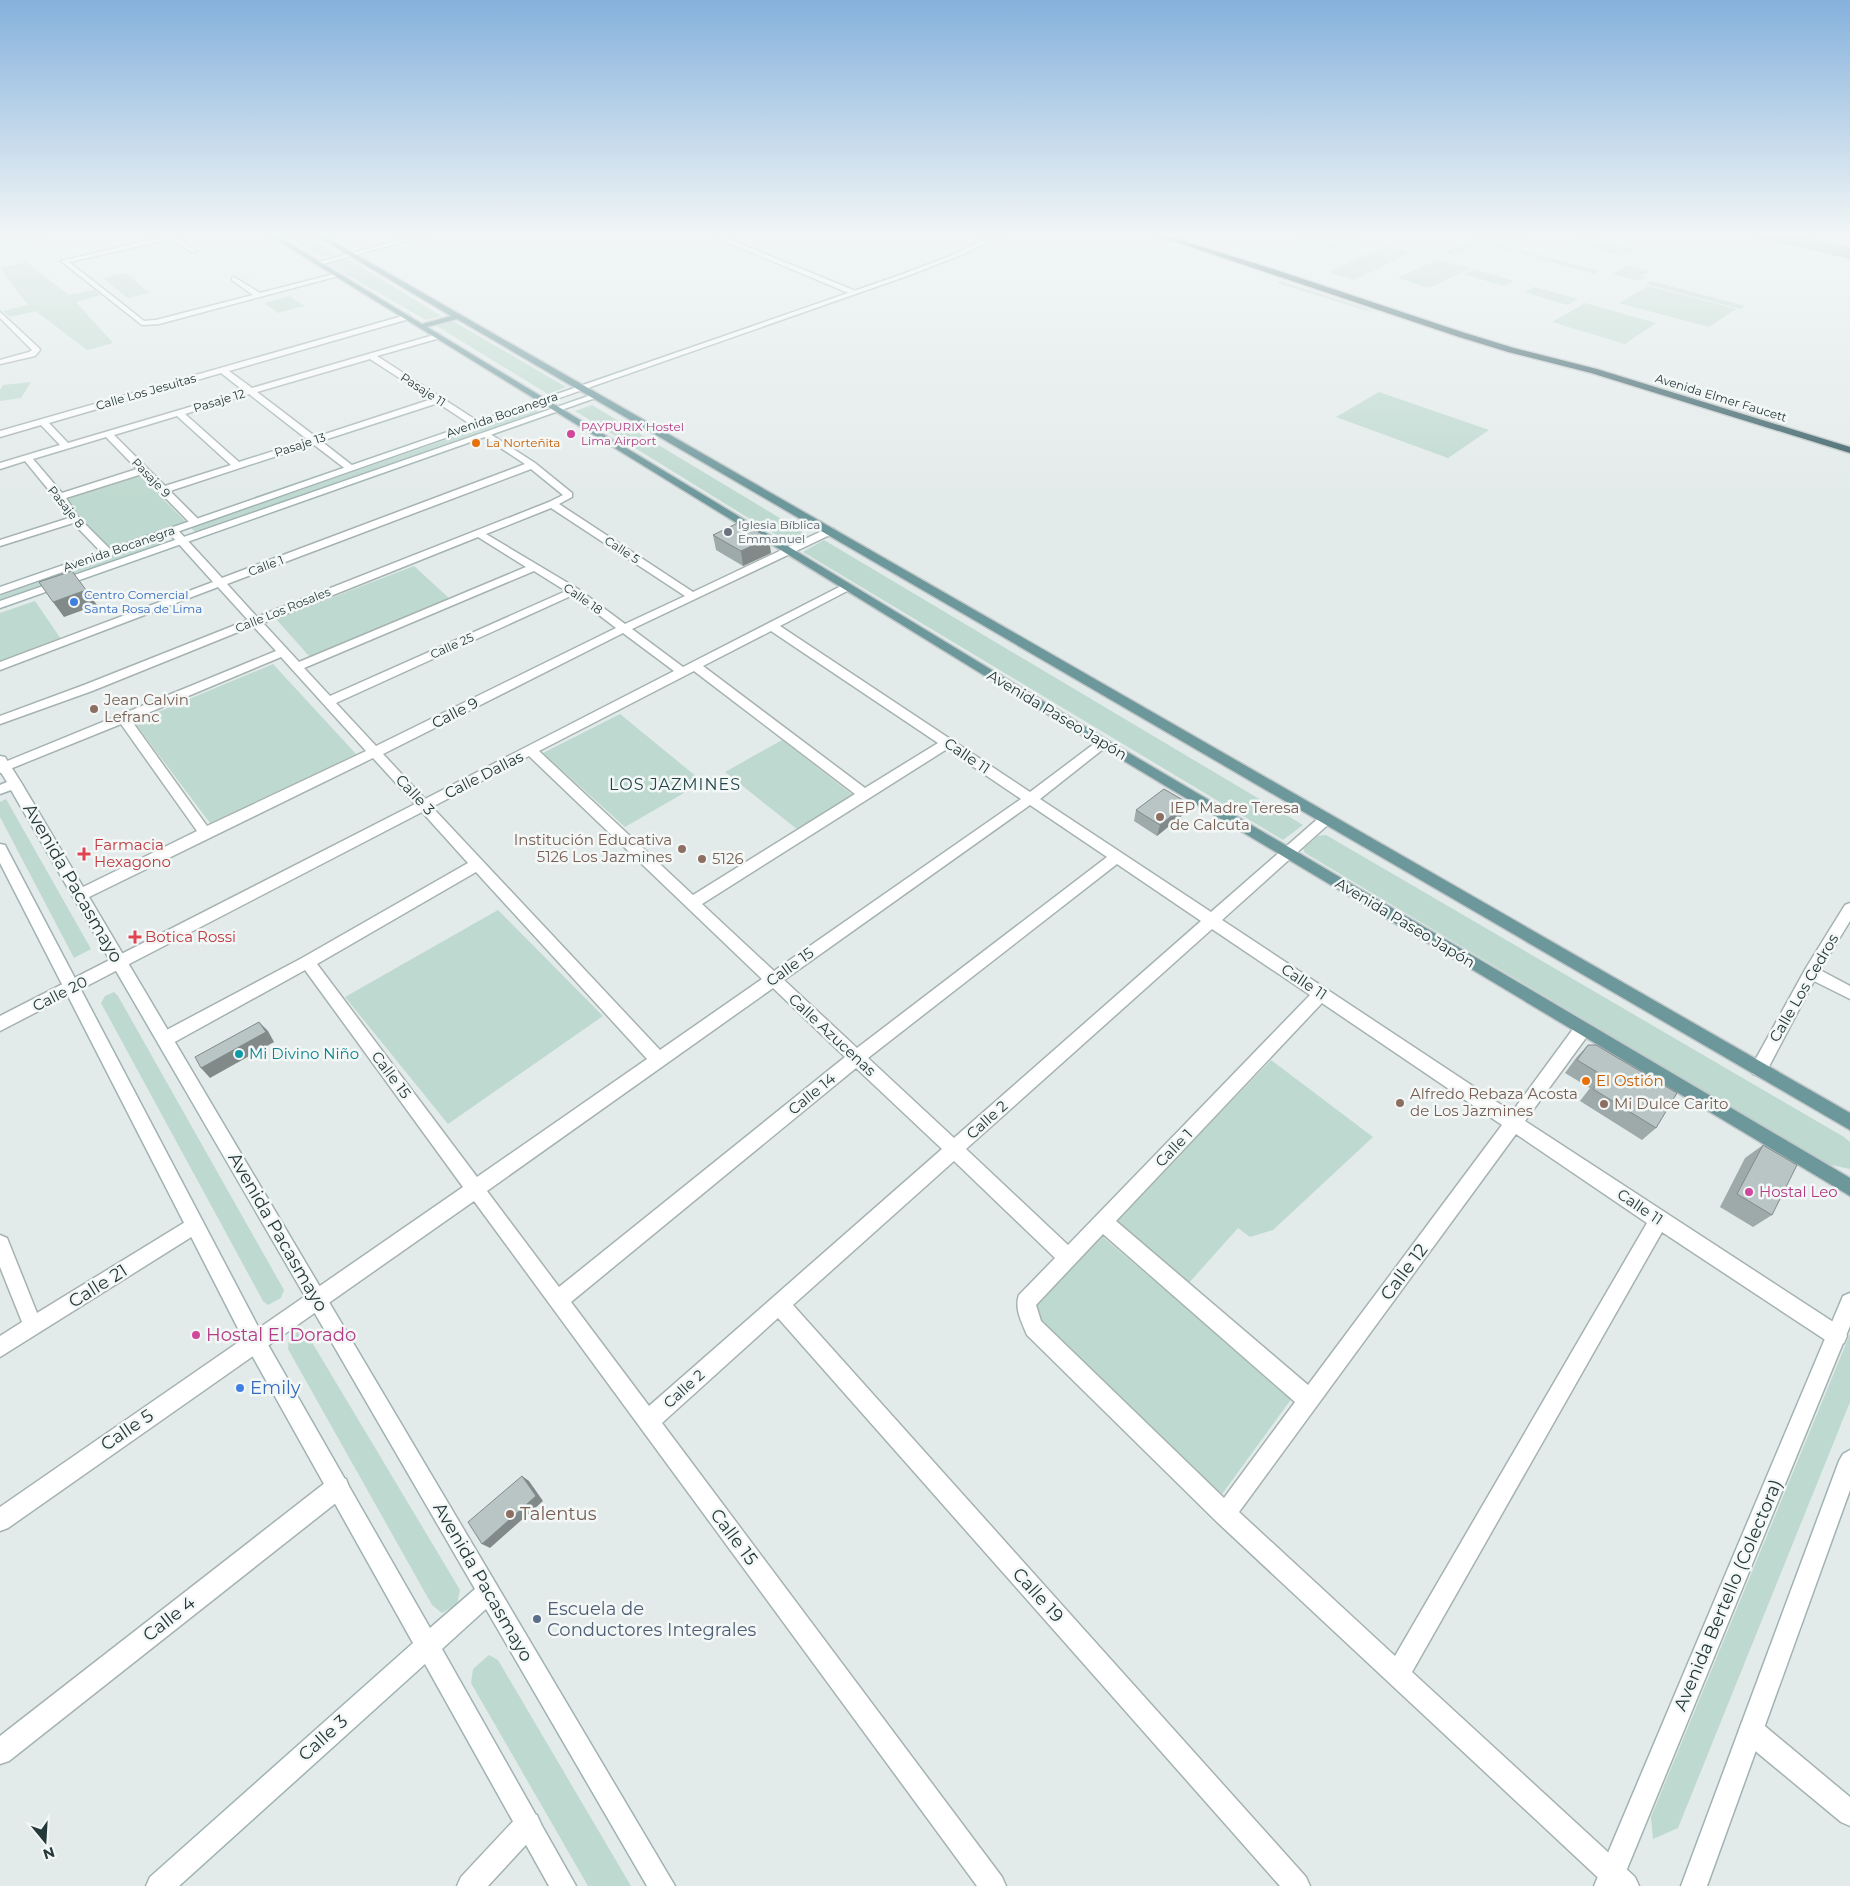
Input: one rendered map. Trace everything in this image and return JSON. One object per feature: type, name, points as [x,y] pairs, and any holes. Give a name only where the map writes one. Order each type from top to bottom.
[{"type":"highway","name":"Avenida Elmer Faucett","points":[[1423,322],[1511,350],[1594,370],[1850,450]]},
{"type":"highway","name":"Avenida Elmer Faucett","points":[[1444,322],[1520,346],[1602,367],[1850,442]]},
{"type":"main road","name":"Avenida Paseo Japón","points":[[415,322],[1103,743],[1850,1188]]},
{"type":"main road","points":[[422,326],[436,322]]},
{"type":"main road","points":[[469,322],[1850,1122]]},
{"type":"street","points":[[0,362],[36,352],[8,322]]},
{"type":"street","name":"Calle Los Jesuitas","points":[[0,434],[389,322]]},
{"type":"street","name":"Avenida Bocanegra","points":[[0,591],[768,322]]},
{"type":"street","name":"Pasaje 12","points":[[0,466],[437,336]]},
{"type":"street","name":"Pasaje 11","points":[[371,356],[476,424]]},
{"type":"street","points":[[224,370],[350,468]]},
{"type":"street","name":"Avenida Bocanegra","points":[[0,605],[597,396]]},
{"type":"street","name":"Pasaje 13","points":[[163,490],[438,400]]},
{"type":"street","points":[[179,413],[238,466]]},
{"type":"street","points":[[43,422],[66,446]]},
{"type":"street","name":"Pasaje 9","points":[[108,434],[195,522]]},
{"type":"street","points":[[487,435],[532,465]]},
{"type":"street","name":"Pasaje 8","points":[[27,458],[71,510],[75,519],[108,553]]},
{"type":"street","name":"Calle Los Rosales","points":[[0,720],[552,504],[568,495],[566,491],[532,465]]},
{"type":"street","name":"Calle 1","points":[[0,666],[532,465]]},
{"type":"street","points":[[59,497],[144,470]]},
{"type":"street","name":"Calle 5","points":[[552,504],[693,596]]},
{"type":"street","points":[[0,543],[75,519]]},
{"type":"street","name":"Calle 3","points":[[172,530],[659,1060]]},
{"type":"street","name":"Calle 9","points":[[80,895],[623,628],[830,531]]},
{"type":"street","name":"Calle 18","points":[[478,533],[574,591],[683,672]]},
{"type":"street","points":[[297,667],[534,567]]},
{"type":"street","name":"Calle Dallas","points":[[120,963],[848,587]]},
{"type":"street","name":"Calle 25","points":[[329,701],[574,591]]},
{"type":"street","name":"Calle 11","points":[[772,626],[1659,1220],[1836,1336]]},
{"type":"street","points":[[1,765],[123,718],[284,652]]},
{"type":"street","points":[[696,666],[864,794]]},
{"type":"street","points":[[123,718],[205,833]]},
{"type":"street","points":[[692,903],[947,743]]},
{"type":"street","name":"Calle 15","points":[[256,1343],[1030,799],[1103,743]]},
{"type":"street","name":"Calle Azucenas","points":[[530,751],[1068,1257]]},
{"type":"street","name":"Avenida Pacasmayo","points":[[1,765],[7,787],[80,895],[662,1886]]},
{"type":"street","name":"Calle 2","points":[[648,1421],[1326,819]]},
{"type":"street","points":[[0,849],[256,1343],[563,1886]]},
{"type":"street","name":"Calle 14","points":[[558,1300],[857,1058],[1117,857]]},
{"type":"street","points":[[164,1039],[307,962],[478,864]]},
{"type":"street","name":"Calle Los Cedros","points":[[1758,1069],[1811,972],[1850,909]]},
{"type":"street","name":"Calle 15","points":[[307,962],[993,1886]]},
{"type":"street","name":"Calle 20","points":[[0,1024],[120,963]]},
{"type":"street","points":[[1811,972],[1850,993]]},
{"type":"street","name":"Calle 1","points":[[1225,1514],[1034,1328],[1026,1302],[1321,994]]},
{"type":"street","name":"Calle 12","points":[[1225,1514],[1582,1030]]},
{"type":"street","points":[[1398,1674],[1659,1220]]},
{"type":"street","points":[[1102,1222],[1309,1400]]},
{"type":"street","name":"Calle 21","points":[[0,1347],[195,1225]]},
{"type":"street","points":[[0,1244],[33,1326]]},
{"type":"street","name":"Avenida Bertello (Colectora)","points":[[1615,1882],[1850,1303]]},
{"type":"street","name":"Calle 19","points":[[780,1304],[1297,1886]]},
{"type":"street","name":"Calle 5","points":[[0,1520],[82,1461],[256,1343]]},
{"type":"street","points":[[1694,1886],[1850,1461]]},
{"type":"street","name":"Calle 4","points":[[0,1752],[338,1486]]},
{"type":"street","points":[[1225,1514],[1398,1674],[1615,1882]]},
{"type":"street","name":"Calle 3","points":[[159,1886],[489,1591]]},
{"type":"street","points":[[1751,1731],[1850,1813]]},
{"type":"street","points":[[470,1886],[528,1824]]},
{"type":"green space","points":[[50,322],[94,322],[113,343],[87,350]]},
{"type":"green space","points":[[455,322],[566,387],[548,394],[437,326]]},
{"type":"green space","points":[[1552,322],[1656,323],[1625,344]]},
{"type":"green space","points":[[1690,322],[1716,322],[1709,327]]},
{"type":"green space","points":[[31,382],[21,398],[0,401],[0,390],[3,385]]},
{"type":"green space","points":[[1379,392],[1489,430],[1448,458],[1336,417]]},
{"type":"green space","points":[[592,405],[808,535],[789,543],[575,411]]},
{"type":"green space","points":[[534,409],[539,412],[196,533],[191,528]]},
{"type":"green space","points":[[139,475],[186,522],[108,549],[65,498]]},
{"type":"green space","points":[[160,539],[164,543],[0,601],[0,596]]},
{"type":"green space","points":[[824,540],[1303,825],[1283,840],[803,552]]},
{"type":"green space","points":[[414,566],[451,600],[310,657],[276,619]]},
{"type":"green space","points":[[35,601],[61,639],[0,662],[0,613]]},
{"type":"green space","points":[[273,664],[356,754],[210,823],[134,722]]},
{"type":"green space","points":[[620,714],[703,782],[625,827],[543,753]]},
{"type":"green space","points":[[782,740],[854,796],[798,830],[725,772]]},
{"type":"green space","points":[[6,799],[91,949],[74,958],[0,817],[0,802]]},
{"type":"green space","points":[[1326,835],[1844,1137],[1850,1142],[1850,1169],[1826,1164],[1305,853],[1303,849],[1318,836]]},
{"type":"green space","points":[[498,910],[603,1016],[448,1124],[345,997]]},
{"type":"green space","points":[[114,992],[284,1290],[281,1298],[268,1305],[263,1301],[101,1003],[105,996]]},
{"type":"green space","points":[[1271,1060],[1373,1137],[1273,1230],[1250,1237],[1238,1228],[1188,1284],[1113,1223]]},
{"type":"green space","points":[[1097,1232],[1292,1398],[1220,1497],[1040,1324],[1034,1303]]},
{"type":"green space","points":[[298,1332],[307,1334],[460,1590],[457,1604],[442,1613],[432,1605],[288,1349],[289,1339]]},
{"type":"green space","points":[[1850,1334],[1850,1402],[1678,1828],[1653,1839],[1651,1817]]},
{"type":"green space","points":[[489,1655],[498,1660],[631,1886],[588,1886],[471,1683],[473,1669]]},
{"type":"building","points":[[740,522],[769,538],[741,551],[713,535]]},
{"type":"building","points":[[72,571],[86,590],[53,602],[39,582]]},
{"type":"building","points":[[1164,789],[1188,803],[1160,825],[1136,810]]},
{"type":"building","points":[[259,1022],[266,1032],[201,1068],[195,1057]]},
{"type":"building","points":[[1588,1045],[1596,1045],[1677,1093],[1656,1128],[1593,1089],[1602,1075],[1577,1060]]},
{"type":"building","points":[[1763,1145],[1797,1165],[1772,1215],[1737,1194]]},
{"type":"building","name":"Talentus","points":[[522,1476],[536,1496],[482,1544],[468,1522]]},
{"type":"place","name":"PAYPURIX Hostel Lima Airport","points":[[571,434]]},
{"type":"place","name":"La Norteñita","points":[[476,443]]},
{"type":"place","name":"Iglesia Bíblica Emmanuel","points":[[728,532]]},
{"type":"place","name":"Centro Comercial Santa Rosa de Lima","points":[[74,602]]},
{"type":"place","name":"Jean Calvin Lefranc","points":[[94,709]]},
{"type":"place","name":"IEP Madre Teresa de Calcuta","points":[[1160,817]]},
{"type":"place","name":"Institución Educativa 5126 Los Jazmines","points":[[682,849]]},
{"type":"place","name":"Farmacia Hexagono","points":[[84,854]]},
{"type":"place","name":"5126","points":[[702,859]]},
{"type":"place","name":"Botica Rossi","points":[[135,937]]},
{"type":"place","name":"Mi Divino Niño","points":[[239,1054]]},
{"type":"place","name":"El Ostión","points":[[1586,1081]]},
{"type":"place","name":"Alfredo Rebaza Acosta de Los Jazmines","points":[[1400,1103]]},
{"type":"place","name":"Mi Dulce Carito","points":[[1604,1104]]},
{"type":"place","name":"Hostal Leo","points":[[1749,1192]]},
{"type":"place","name":"Hostal El Dorado","points":[[196,1335]]},
{"type":"place","name":"Emily","points":[[240,1388]]},
{"type":"place","name":"Talentus","points":[[510,1514]]},
{"type":"place","name":"Escuela de Conductores Integrales","points":[[537,1619]]},
{"type":"district","name":"LOS JAZMINES","points":[[675,784]]}]
